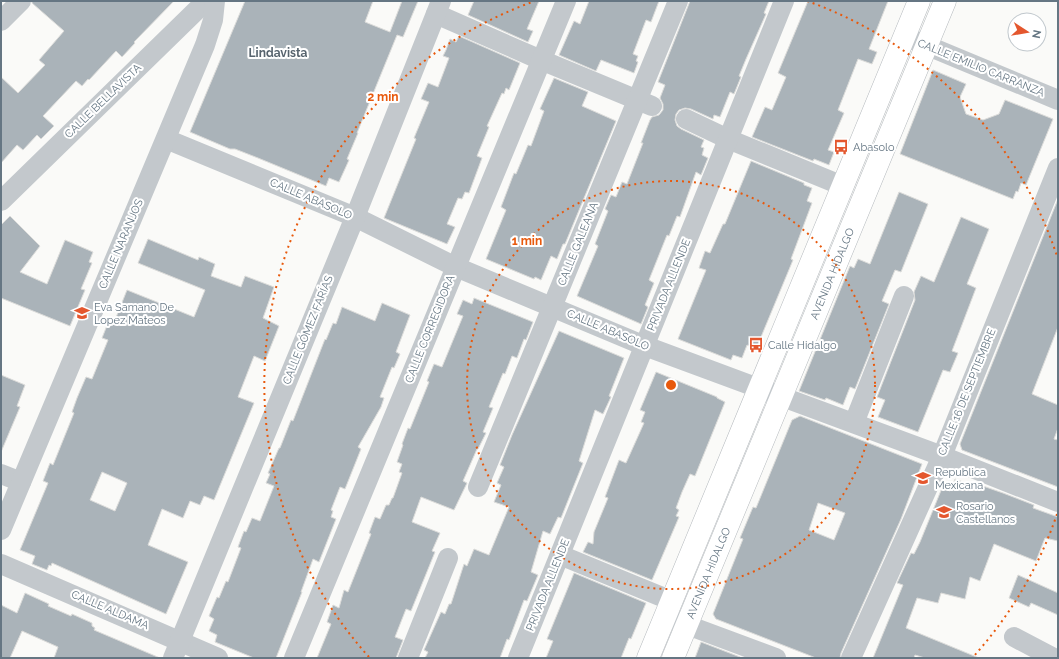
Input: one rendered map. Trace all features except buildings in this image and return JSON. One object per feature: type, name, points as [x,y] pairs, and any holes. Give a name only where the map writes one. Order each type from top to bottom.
[{"type":"main road","name":"AVENIDA HIDALGO","points":[[648,658],[919,1]]},
{"type":"main road","name":"AVENIDA HIDALGO","points":[[673,658],[945,1]]},
{"type":"street","points":[[1,21],[21,1]]},
{"type":"street","name":"CALLE BELLAVISTA","points":[[1,201],[206,1]]},
{"type":"street","name":"CALLE NARANJOS","points":[[1,530],[166,139],[213,20],[215,1]]},
{"type":"street","name":"CALLE CORREGIDORA","points":[[294,658],[566,1]]},
{"type":"street","name":"CALLE GALEANA","points":[[478,487],[617,149],[645,103],[650,69],[678,1]]},
{"type":"street","name":"PRIVADA ALLENDE","points":[[518,658],[784,1]]},
{"type":"street","points":[[438,7],[541,60],[645,103]]},
{"type":"street","name":"CALLE GÓMEZ FARÍAS","points":[[177,649],[355,217],[438,7]]},
{"type":"street","name":"CALLE EMILIO CARRANZA","points":[[904,36],[1058,100]]},
{"type":"street","points":[[686,119],[728,139],[843,186]]},
{"type":"street","name":"CALLE ABASOLO","points":[[166,139],[355,217],[456,267],[644,346],[942,456],[1058,502]]},
{"type":"street","name":"CALLE 16 DE SEPTIEMBRE","points":[[852,658],[942,456],[1058,168]]},
{"type":"street","points":[[854,423],[904,296]]},
{"type":"street","points":[[1,474],[21,482]]},
{"type":"street","points":[[560,555],[669,609],[687,624],[776,658]]},
{"type":"street","points":[[408,658],[448,558]]},
{"type":"street","name":"CALLE ALDAMA","points":[[1,564],[177,649],[218,658]]},
{"type":"street","points":[[1014,637],[1054,658]]},
{"type":"place","name":"Abasolo","points":[[841,147]]},
{"type":"place","name":"Eva Samano De Lopez Mateos","points":[[82,313]]},
{"type":"place","name":"Calle Hidalgo","points":[[756,345]]},
{"type":"place","name":"Republica Mexicana","points":[[923,478]]},
{"type":"place","name":"Rosario Castellanos","points":[[944,512]]},
{"type":"district","name":"Lindavista","points":[[278,53]]}]
